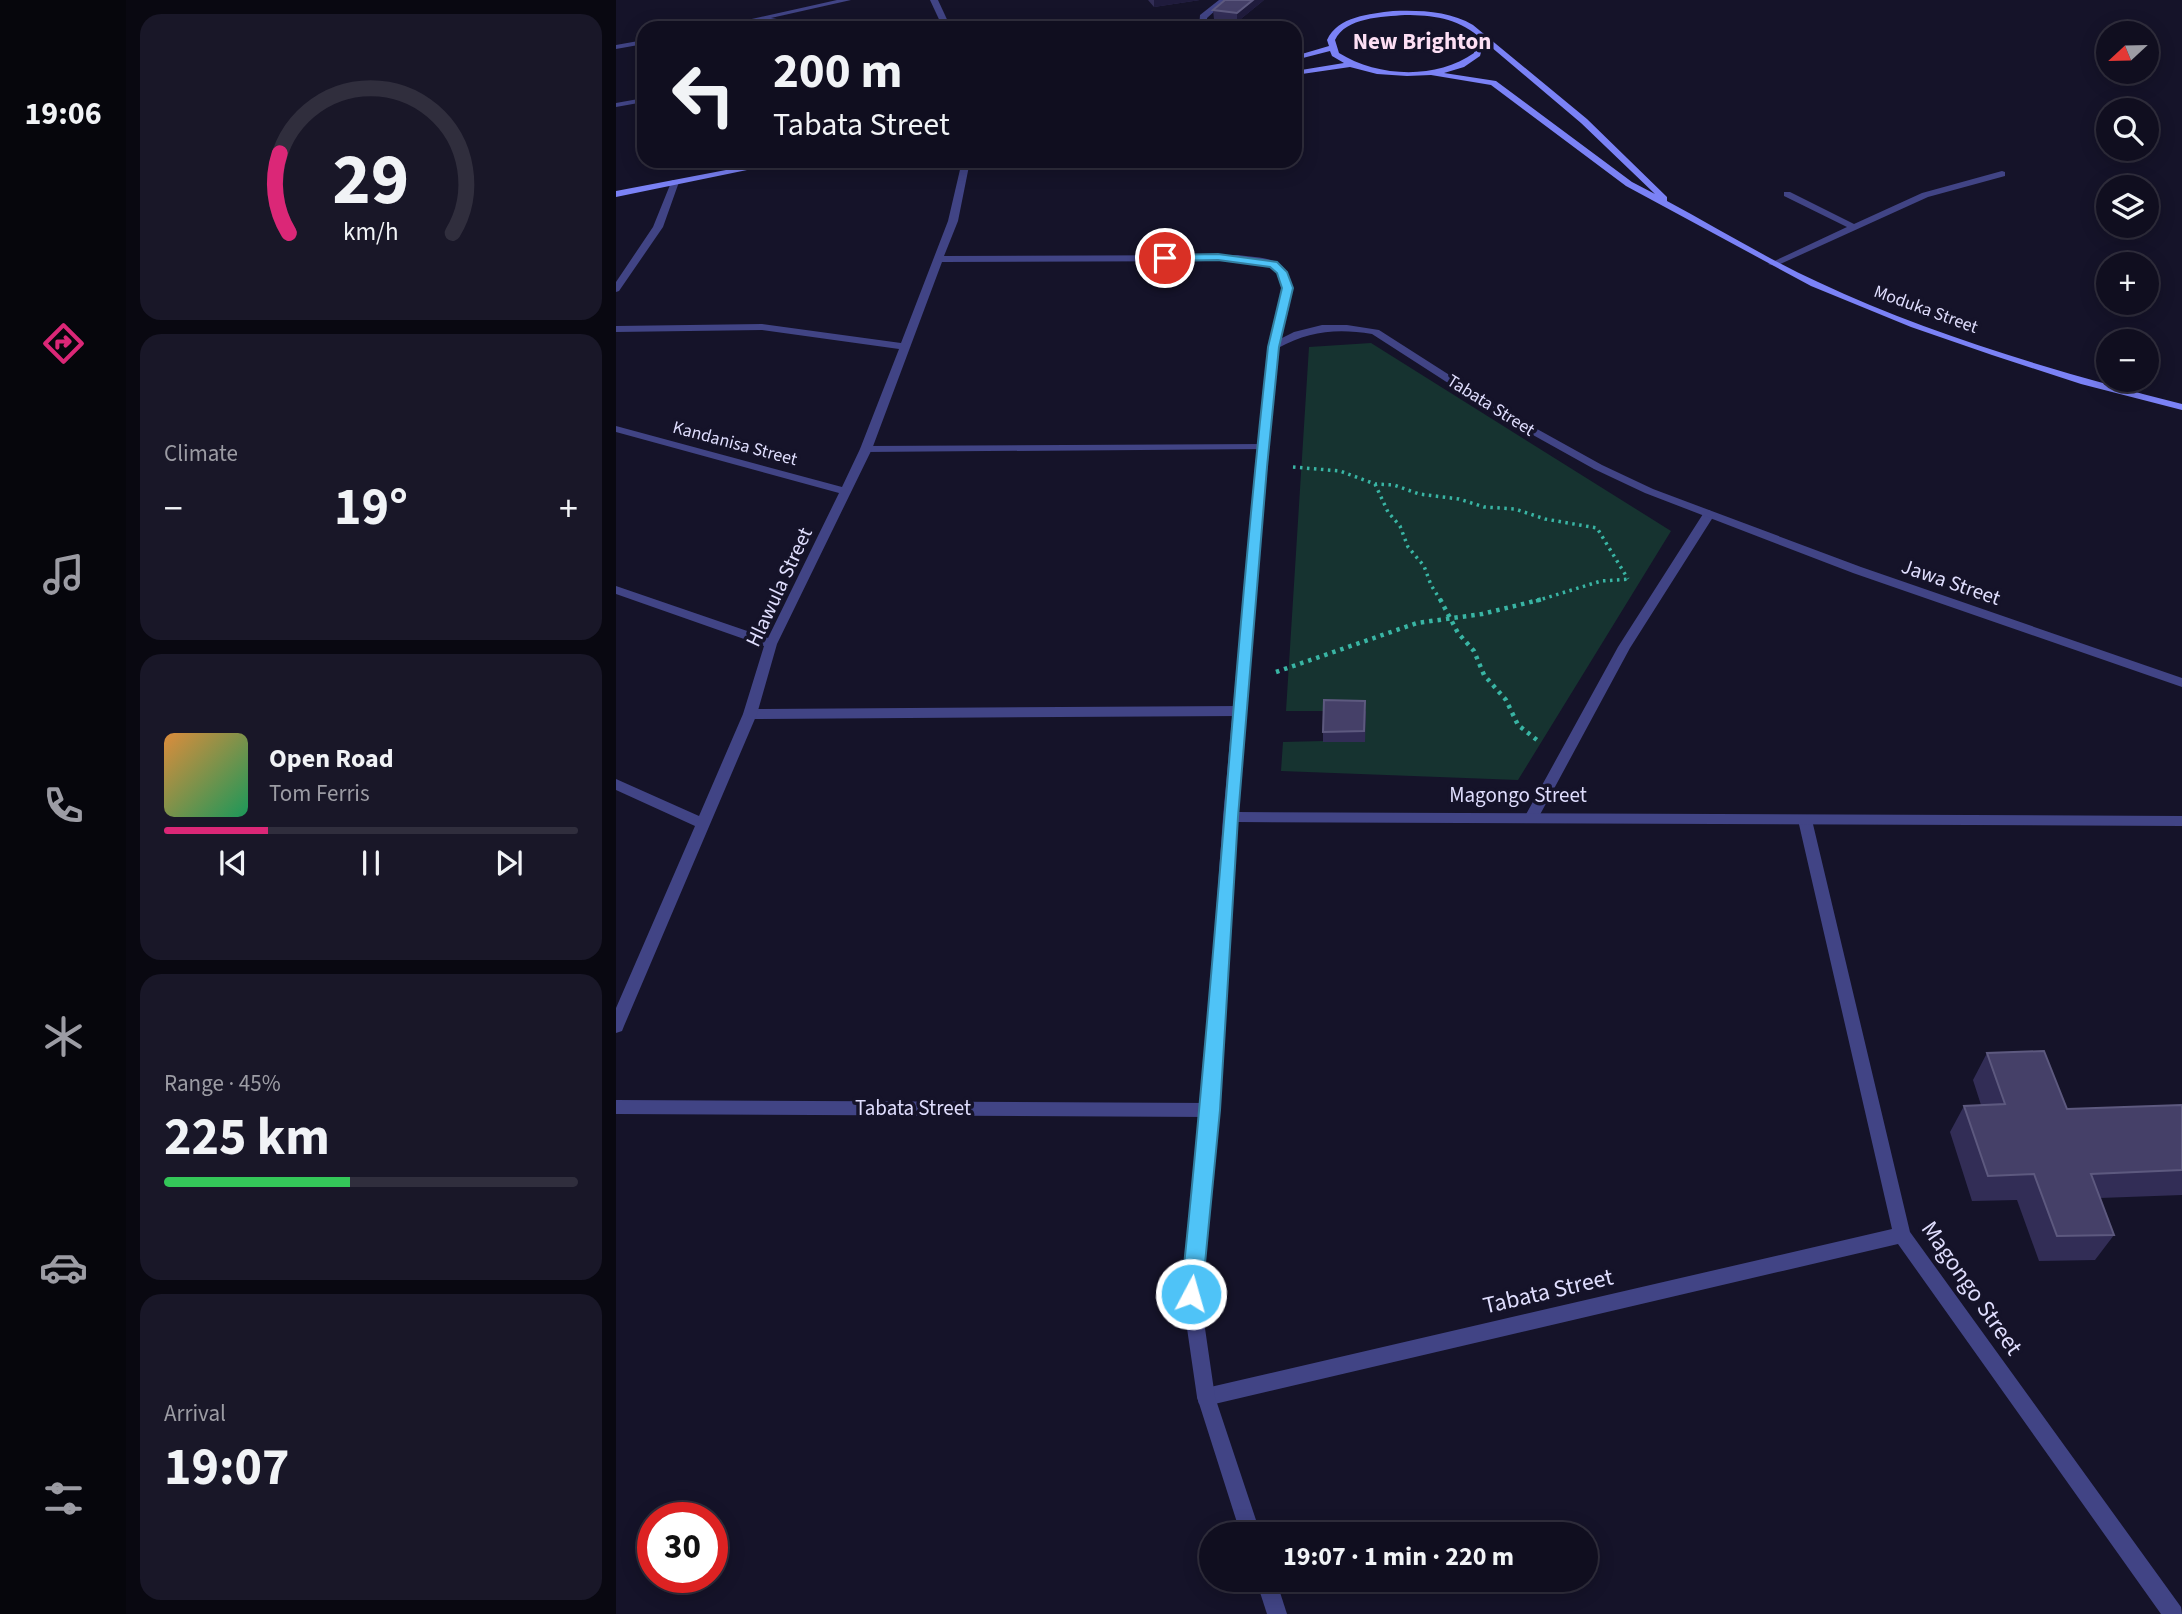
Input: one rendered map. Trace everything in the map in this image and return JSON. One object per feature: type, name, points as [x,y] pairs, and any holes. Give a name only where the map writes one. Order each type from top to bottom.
[{"type":"street","points":[[752,21],[848,0]]},
{"type":"street","points":[[934,0],[944,21]]},
{"type":"street","points":[[1203,21],[1203,16],[1223,0]]},
{"type":"street","points":[[1435,6],[1444,17]]},
{"type":"street","points":[[1444,17],[1385,11],[1337,31],[1331,39],[1332,48],[1338,57],[1351,64],[1388,74],[1433,73],[1460,65],[1479,54],[1483,46],[1481,37]]},
{"type":"street","name":"Moduka Street","points":[[1444,17],[1461,22],[1525,69],[1600,136],[1672,208]]},
{"type":"street","points":[[762,19],[774,21]]},
{"type":"street","points":[[616,47],[637,42]]},
{"type":"street","points":[[1302,56],[1332,48]]},
{"type":"street","points":[[1302,72],[1351,64]]},
{"type":"street","name":"Moduka Street","points":[[1433,73],[1493,83],[1629,184],[1773,264],[1856,302],[2085,382],[2182,407]]},
{"type":"street","points":[[616,105],[637,101]]},
{"type":"street","points":[[616,194],[749,168]]},
{"type":"street","name":"Hlawula Street","points":[[616,1026],[750,714],[771,644],[866,449],[953,221],[964,168]]},
{"type":"street","points":[[1773,264],[1925,195],[2002,174]]},
{"type":"street","points":[[616,289],[658,227],[675,182]]},
{"type":"street","points":[[1787,194],[1854,227]]},
{"type":"street","points":[[939,258],[1218,257],[1273,264],[1282,272],[1288,288],[1273,347],[1263,447],[1230,817],[1210,1110],[1191,1294],[1206,1397],[1247,1522]]},
{"type":"street","points":[[616,329],[762,327],[904,346]]},
{"type":"street","name":"Tabata Street","points":[[1273,347],[1295,333],[1319,328],[1353,327],[1375,332],[1549,441],[1649,491],[1709,514]]},
{"type":"street","name":"Kandanisa Street","points":[[616,429],[845,491]]},
{"type":"street","points":[[866,449],[1263,447]]},
{"type":"street","points":[[1531,818],[1624,647],[1709,514]]},
{"type":"street","name":"Jawa Street","points":[[1709,514],[1857,570],[2182,683]]},
{"type":"street","points":[[616,590],[771,644]]},
{"type":"street","points":[[750,714],[1240,711]]},
{"type":"street","points":[[616,784],[702,823]]},
{"type":"street","name":"Magongo Street","points":[[1230,817],[2182,821]]},
{"type":"street","name":"Magongo Street","points":[[1805,820],[1902,1235],[2174,1614]]},
{"type":"street","name":"Tabata Street","points":[[616,1107],[1210,1110]]},
{"type":"street","name":"Tabata Street","points":[[1206,1397],[1902,1235]]},
{"type":"street","points":[[1270,1592],[1277,1614]]},
{"type":"path","points":[[1285,466],[1340,471],[1375,484],[1394,485],[1419,494],[1459,499],[1483,507],[1515,509],[1545,519],[1597,528],[1628,579]]},
{"type":"path","points":[[1375,484],[1388,512],[1401,526],[1408,547],[1424,566],[1458,633],[1474,651],[1484,675],[1506,700],[1518,725],[1541,744]]},
{"type":"path","points":[[1269,675],[1415,623],[1451,615],[1489,613],[1600,581],[1628,579],[1639,582]]},
{"type":"green space","points":[[1371,343],[1671,531],[1518,780],[1281,771],[1283,742],[1323,741],[1325,711],[1286,711],[1309,347]]},
{"type":"building","points":[[1225,0],[1253,0],[1237,13],[1213,10]]},
{"type":"building","points":[[1324,700],[1365,701],[1364,731],[1323,732]]},
{"type":"building","points":[[2044,1051],[2067,1109],[2182,1105],[2182,1170],[2091,1174],[2114,1235],[2057,1236],[2034,1174],[1988,1176],[1964,1106],[2005,1104],[1987,1053]]},
{"type":"district","name":"New Brighton","points":[[1422,41]]},
{"type":"route","points":[[1165,258],[1238,258],[1273,264],[1282,272],[1288,288],[1273,347],[1261,467],[1230,817],[1210,1110],[1191,1294]]}]
